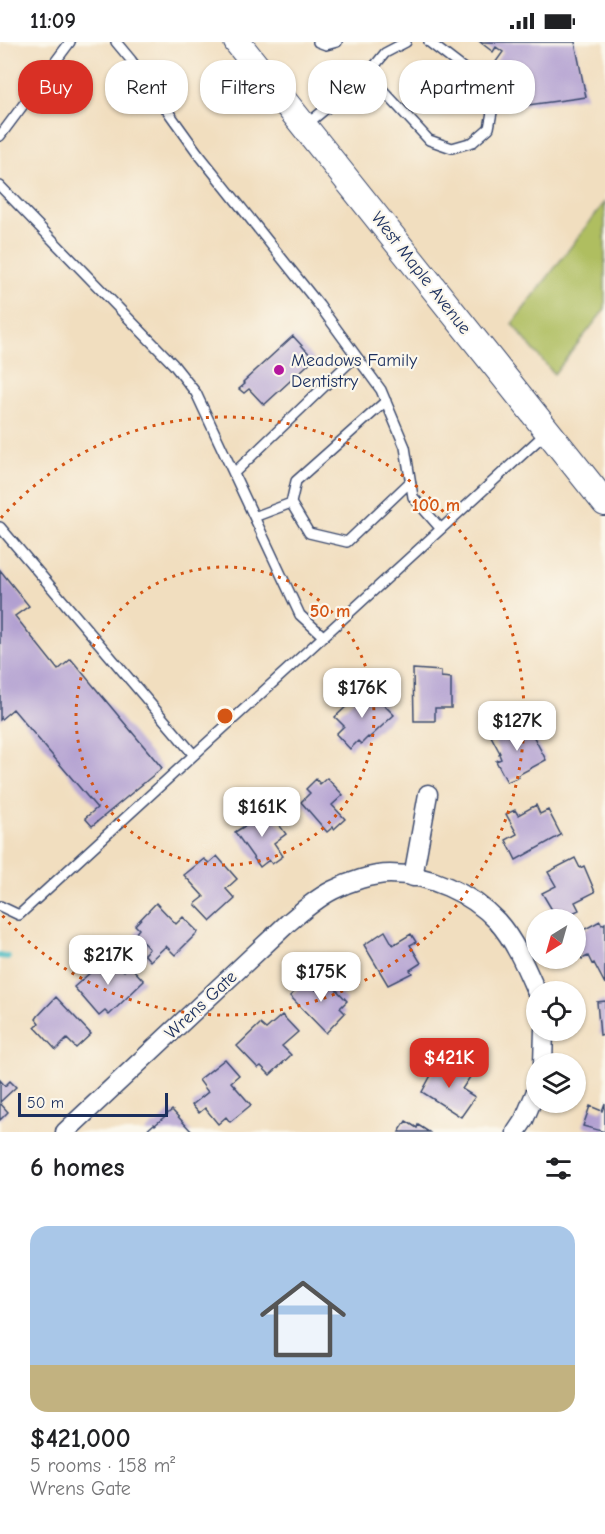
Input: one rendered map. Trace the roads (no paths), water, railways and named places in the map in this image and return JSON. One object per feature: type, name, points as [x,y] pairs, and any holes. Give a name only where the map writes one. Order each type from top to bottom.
[{"type":"main road","name":"West Maple Avenue","points":[[237,42],[605,503]]},
{"type":"street","points":[[413,877],[428,794]]},
{"type":"street","name":"Wrens Gate","points":[[65,1132],[288,923],[333,890],[363,879],[390,874],[436,881],[473,900],[497,922],[522,957],[532,981]]},
{"type":"street","points":[[516,1132],[527,1113]]},
{"type":"lane","points":[[0,136],[70,42]]},
{"type":"lane","points":[[116,42],[132,60],[196,152],[319,305],[381,390],[405,447],[413,497],[441,529]]},
{"type":"lane","points":[[318,42],[326,45],[337,42]]},
{"type":"lane","points":[[387,95],[429,140],[452,148],[473,142],[489,128],[493,107],[489,88],[429,42]]},
{"type":"lane","points":[[379,60],[399,43]]},
{"type":"lane","points":[[304,126],[319,114]]},
{"type":"lane","points":[[0,186],[173,364],[196,393],[300,615],[323,636]]},
{"type":"lane","points":[[234,473],[356,356]]},
{"type":"lane","points":[[386,401],[296,481],[291,503],[309,533],[347,542],[410,482]]},
{"type":"lane","points":[[0,906],[19,915],[547,432]]},
{"type":"lane","points":[[254,517],[291,503]]},
{"type":"lane","points":[[0,526],[194,755]]},
{"type":"waterway","points":[[0,956],[8,957]]},
{"type":"place","name":"Meadows Family Dentistry","points":[[279,370]]}]
